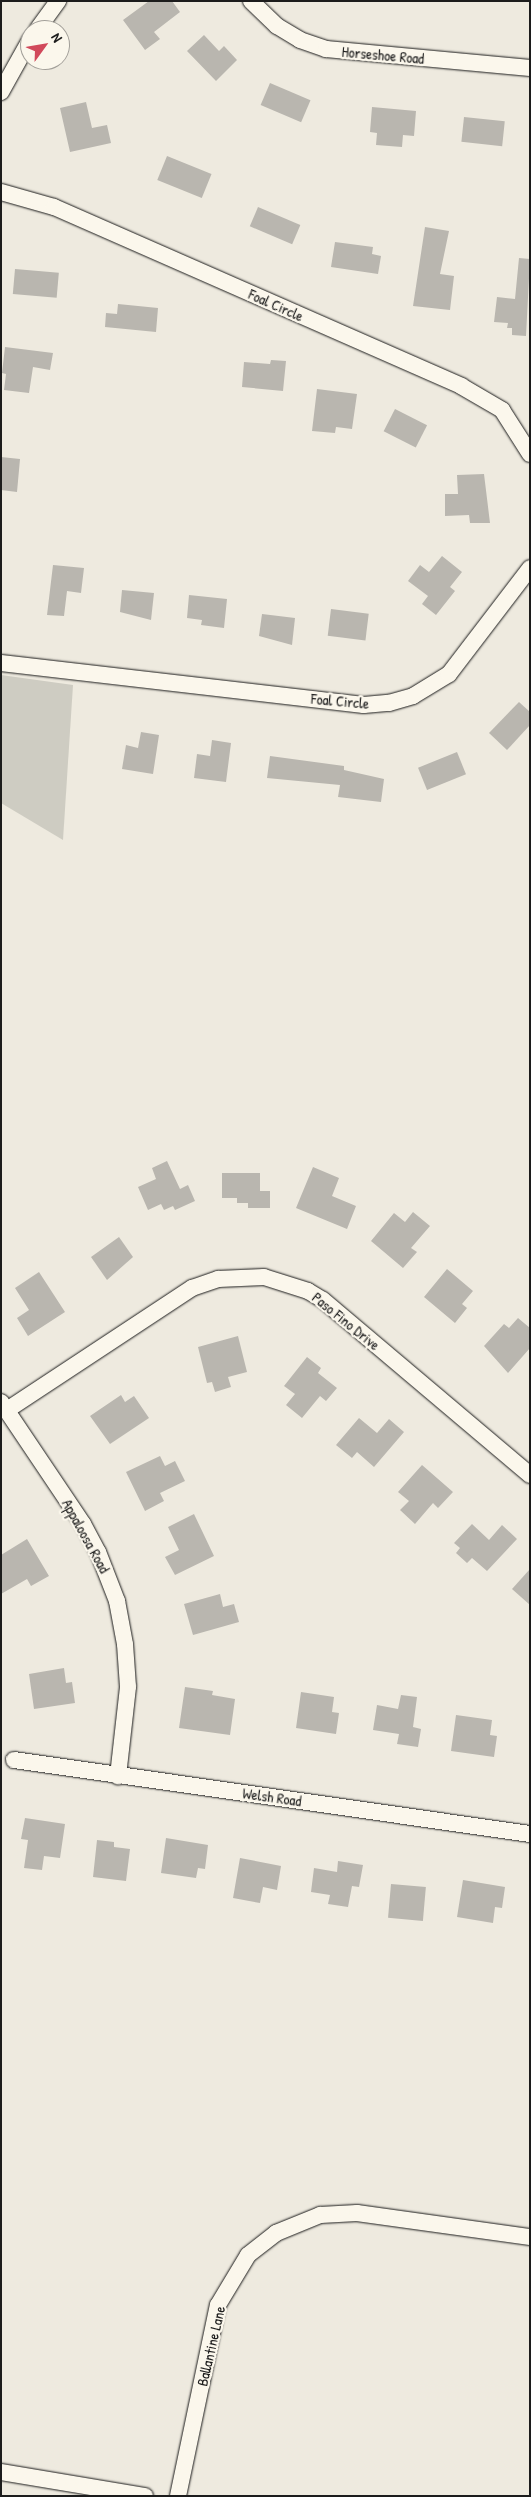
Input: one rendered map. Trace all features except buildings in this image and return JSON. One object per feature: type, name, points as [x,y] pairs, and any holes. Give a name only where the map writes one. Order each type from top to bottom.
[{"type":"street","points":[[44,20],[58,1]]},
{"type":"street","name":"Horseshoe Road","points":[[251,1],[277,26],[300,40],[326,49],[530,68]]},
{"type":"street","points":[[1,92],[20,58]]},
{"type":"street","name":"Foal Circle","points":[[1,192],[54,207],[461,386],[502,410],[529,450]]},
{"type":"street","name":"Foal Circle","points":[[1,663],[364,705],[389,703],[413,696],[449,674],[530,568]]},
{"type":"street","name":"Paso Fino Drive","points":[[4,1406],[192,1288],[218,1279],[264,1277],[308,1290],[323,1300],[530,1475]]},
{"type":"street","name":"Appaloosa Road","points":[[4,1406],[83,1524],[98,1552],[117,1601],[126,1644],[128,1687],[118,1776]]},
{"type":"street","name":"Welsh Road","points":[[14,1760],[530,1834]]},
{"type":"street","name":"Ballantine Lane","points":[[178,2496],[218,2305],[248,2255],[276,2233],[320,2216],[357,2213],[530,2237]]},
{"type":"street","points":[[1,2472],[145,2496]]},
{"type":"shaded area","points":[[1,675],[73,685],[63,840],[1,803]]}]
